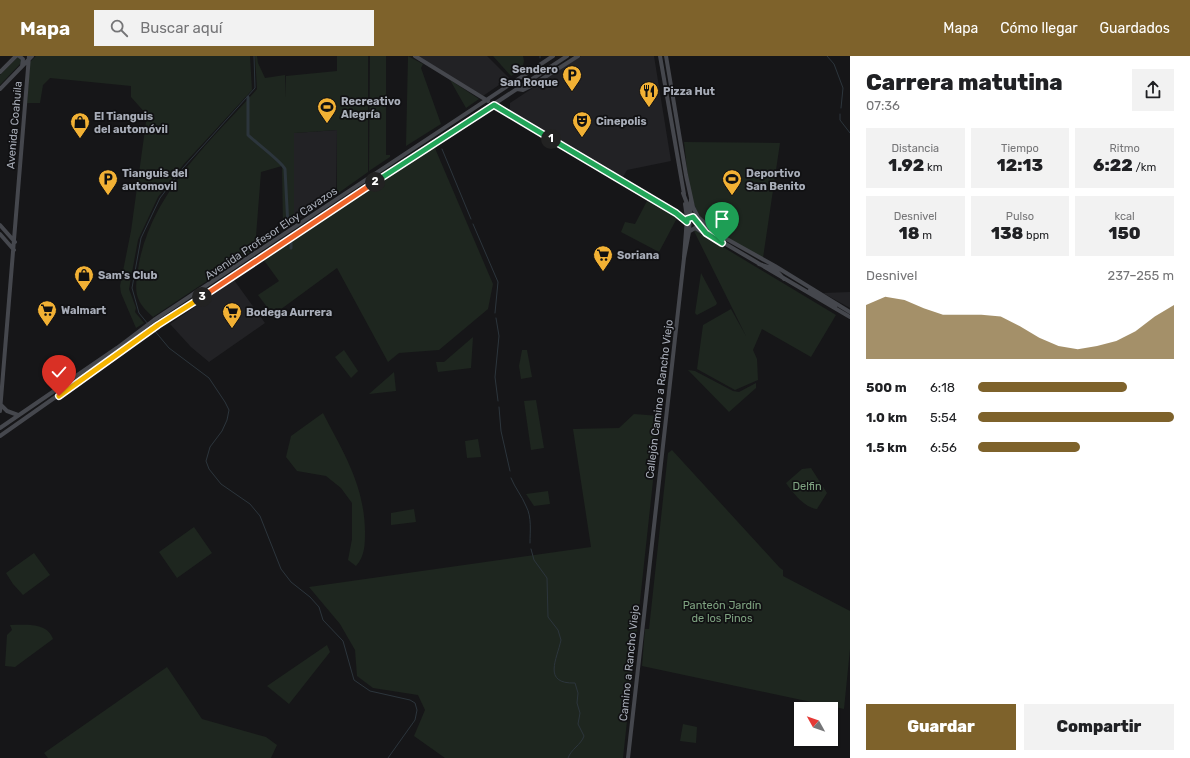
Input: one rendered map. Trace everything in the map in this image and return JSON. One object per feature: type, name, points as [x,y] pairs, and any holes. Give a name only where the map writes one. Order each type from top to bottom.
[{"type":"main road","points":[[0,72],[16,56]]},
{"type":"main road","points":[[19,56],[24,60],[22,66]]},
{"type":"main road","points":[[415,56],[488,101]]},
{"type":"main road","name":"Avenida Profesor Eloy Cavazos","points":[[0,428],[154,320],[488,101],[553,56]]},
{"type":"main road","name":"Avenida Profesor Eloy Cavazos","points":[[0,436],[50,403],[144,334],[567,56]]},
{"type":"main road","points":[[517,89],[523,90],[531,86],[578,56]]},
{"type":"main road","points":[[660,56],[683,193],[690,217],[706,233]]},
{"type":"main road","points":[[0,89],[30,57]]},
{"type":"main road","name":"Avenida Coahuila","points":[[0,411],[30,57]]},
{"type":"main road","points":[[666,57],[686,176],[691,199],[696,212],[709,228],[724,239],[773,266],[850,312]]},
{"type":"main road","points":[[558,62],[565,64]]},
{"type":"main road","points":[[528,81],[536,72],[536,67]]},
{"type":"main road","points":[[666,88],[673,98],[670,112]]},
{"type":"main road","points":[[494,105],[676,213],[696,218],[703,226],[709,228]]},
{"type":"main road","points":[[679,167],[685,181],[688,183]]},
{"type":"main road","points":[[354,196],[352,193],[358,186]]},
{"type":"main road","points":[[341,204],[348,197],[346,194]]},
{"type":"main road","points":[[684,258],[683,253],[690,217],[691,199]]},
{"type":"main road","points":[[676,213],[690,217]]},
{"type":"main road","name":"Callejón Camino a Rancho Viejo","points":[[648,569],[690,217]]},
{"type":"main road","points":[[0,225],[15,242]]},
{"type":"main road","points":[[689,232],[695,228],[706,233],[756,264],[848,316]]},
{"type":"main road","points":[[0,234],[14,250]]},
{"type":"main road","points":[[226,273],[237,274],[241,263]]},
{"type":"main road","points":[[756,264],[773,266],[785,280]]},
{"type":"main road","points":[[805,285],[815,295],[848,316]]},
{"type":"main road","points":[[32,406],[40,403],[50,403],[53,394],[59,388]]},
{"type":"main road","points":[[1,405],[7,411],[19,415]]},
{"type":"main road","name":"Camino a Rancho Viejo","points":[[628,758],[648,569]]},
{"type":"shaded area","points":[[417,56],[487,56],[509,78],[483,96]]},
{"type":"shaded area","points":[[581,56],[654,56],[671,161],[627,170],[622,179],[510,111],[510,103]]},
{"type":"shaded area","points":[[337,130],[336,195],[294,222],[294,133]]},
{"type":"shaded area","points":[[234,280],[265,323],[209,362],[191,347],[170,324]]},
{"type":"shaded area","points":[[850,292],[850,308],[823,293]]},
{"type":"green space","points":[[36,56],[250,56],[252,90],[183,165],[158,197],[138,240],[129,289],[136,308],[135,312],[144,323],[136,328],[121,293],[120,286],[131,231],[147,115],[131,97],[131,86],[50,78],[43,85],[40,103],[27,103],[30,62]]},
{"type":"green space","points":[[255,56],[257,56],[258,63],[265,78],[285,75],[286,98],[286,76],[337,71],[337,56],[368,56],[368,172],[337,194],[337,130],[294,133],[294,222],[283,229],[282,166],[261,172],[255,249],[153,317],[141,305],[138,299],[136,287],[139,263],[146,237],[170,190],[203,148],[257,89]]},
{"type":"green space","points":[[370,56],[386,56],[386,155],[390,155],[390,157],[369,171]]},
{"type":"green space","points":[[408,56],[423,64],[421,68],[441,124],[406,146]]},
{"type":"green space","points":[[493,56],[523,56],[524,61],[522,70],[511,76]]},
{"type":"green space","points":[[18,57],[22,58],[21,63],[0,85],[0,75]]},
{"type":"green space","points":[[450,80],[479,99],[466,108]]},
{"type":"green space","name":"Deportivo San Benito","points":[[684,142],[780,143],[763,258],[716,232],[698,213],[691,194]]},
{"type":"green space","points":[[434,146],[493,284],[488,309],[439,350],[399,353],[388,362],[337,268],[273,315],[258,295],[279,281],[263,259]]},
{"type":"green space","points":[[647,201],[677,218],[659,252],[621,232],[625,222],[635,224]]},
{"type":"green space","points":[[693,229],[836,315],[811,357],[762,329],[753,350],[757,359],[758,380],[735,390],[697,369],[703,325],[731,309],[746,336]]},
{"type":"green space","points":[[701,273],[717,303],[716,305],[697,315],[695,313]]},
{"type":"green space","points":[[473,337],[471,368],[438,372],[436,362],[444,362]]},
{"type":"green space","points":[[344,350],[358,371],[351,378],[335,357]]},
{"type":"green space","points":[[522,350],[527,350],[532,377],[521,379],[519,366]]},
{"type":"green space","points":[[688,370],[695,371],[733,391],[739,392],[756,383],[756,388],[729,412]]},
{"type":"green space","points":[[394,372],[396,391],[369,394]]},
{"type":"green space","points":[[536,400],[544,448],[531,450],[524,401]]},
{"type":"green space","points":[[323,413],[352,470],[361,498],[364,514],[365,545],[363,554],[356,566],[348,560],[352,539],[352,503],[341,488],[326,476],[297,471],[286,457],[291,436]]},
{"type":"green space","points":[[634,414],[660,416],[623,758],[445,758],[414,736],[425,710],[418,695],[373,688],[357,676],[355,650],[340,624],[309,587],[591,547],[573,429],[619,428]]},
{"type":"green space","points":[[478,439],[481,457],[467,458],[465,441]]},
{"type":"green space","name":"Panteón Jardín de los Pinos","points":[[672,450],[783,570],[783,576],[850,611],[850,649],[844,709],[838,708],[838,702],[811,702],[642,666],[645,629],[649,629],[668,453]]},
{"type":"green space","name":"Delfin","points":[[811,468],[827,493],[817,509],[804,503],[786,483],[802,469]]},
{"type":"green space","points":[[548,491],[550,504],[534,506],[526,494]]},
{"type":"green space","points":[[414,509],[416,522],[391,525],[391,513]]},
{"type":"green space","points":[[194,527],[212,553],[177,578],[159,552]]},
{"type":"green space","points":[[34,553],[50,575],[23,595],[6,573]]},
{"type":"green space","points":[[10,625],[29,625],[41,627],[50,634],[53,639],[15,667],[5,666],[7,635],[12,630]]},
{"type":"green space","points":[[327,645],[330,652],[289,704],[267,686]]},
{"type":"green space","points":[[167,667],[202,719],[266,737],[277,745],[271,758],[48,758],[44,753]]},
{"type":"green space","points":[[683,724],[697,727],[696,743],[680,741]]},
{"type":"waterway","points":[[148,324],[139,313],[132,288],[141,238],[160,198],[183,168],[255,88],[254,56]]},
{"type":"waterway","points":[[827,56],[834,64],[843,88],[841,108]]},
{"type":"waterway","points":[[248,97],[248,135],[274,157],[285,169],[288,227]]},
{"type":"waterway","points":[[459,131],[493,109]]},
{"type":"waterway","points":[[840,114],[840,120],[850,133]]},
{"type":"waterway","points":[[442,149],[471,219]]},
{"type":"waterway","points":[[473,224],[498,282],[495,313]]},
{"type":"waterway","points":[[291,243],[291,248]]},
{"type":"waterway","points":[[496,318],[499,336],[495,377],[498,401]]},
{"type":"waterway","points":[[154,330],[169,348],[209,378],[225,402],[229,410],[227,420],[222,431],[210,447],[206,461],[209,469],[221,484],[250,504],[260,516],[281,569],[291,582],[310,597],[319,607],[323,620],[343,641],[354,680],[370,691],[410,700],[415,703],[417,710],[415,720],[388,758]]},
{"type":"waterway","points":[[499,407],[501,431],[510,471]]},
{"type":"waterway","points":[[511,478],[528,510],[530,543]]},
{"type":"waterway","points":[[531,549],[534,560],[547,578],[548,617],[558,630],[561,640],[555,662],[555,675],[558,679],[565,682],[575,683],[578,693],[577,703],[580,713],[578,724],[584,736],[568,758]]},
{"type":"place","name":"Sendero San Roque","points":[[572,92]]},
{"type":"place","name":"Pizza Hut","points":[[649,108]]},
{"type":"place","name":"Recreativo Alegría","points":[[327,124]]},
{"type":"place","name":"Cinepolis","points":[[582,138]]},
{"type":"place","name":"El Tianguis del automóvil","points":[[80,139]]},
{"type":"place","name":"Tianguis del automovil","points":[[108,196]]},
{"type":"place","name":"Deportivo San Benito","points":[[732,196]]},
{"type":"place","name":"Soriana","points":[[603,272]]},
{"type":"place","name":"Sam's Club","points":[[84,292]]},
{"type":"place","name":"Walmart","points":[[47,327]]},
{"type":"place","name":"Bodega Aurrera","points":[[232,329]]},
{"type":"route","points":[[59,396],[158,325],[494,105],[676,213],[687,222],[687,219],[693,217],[696,223],[706,233],[722,243]]}]
